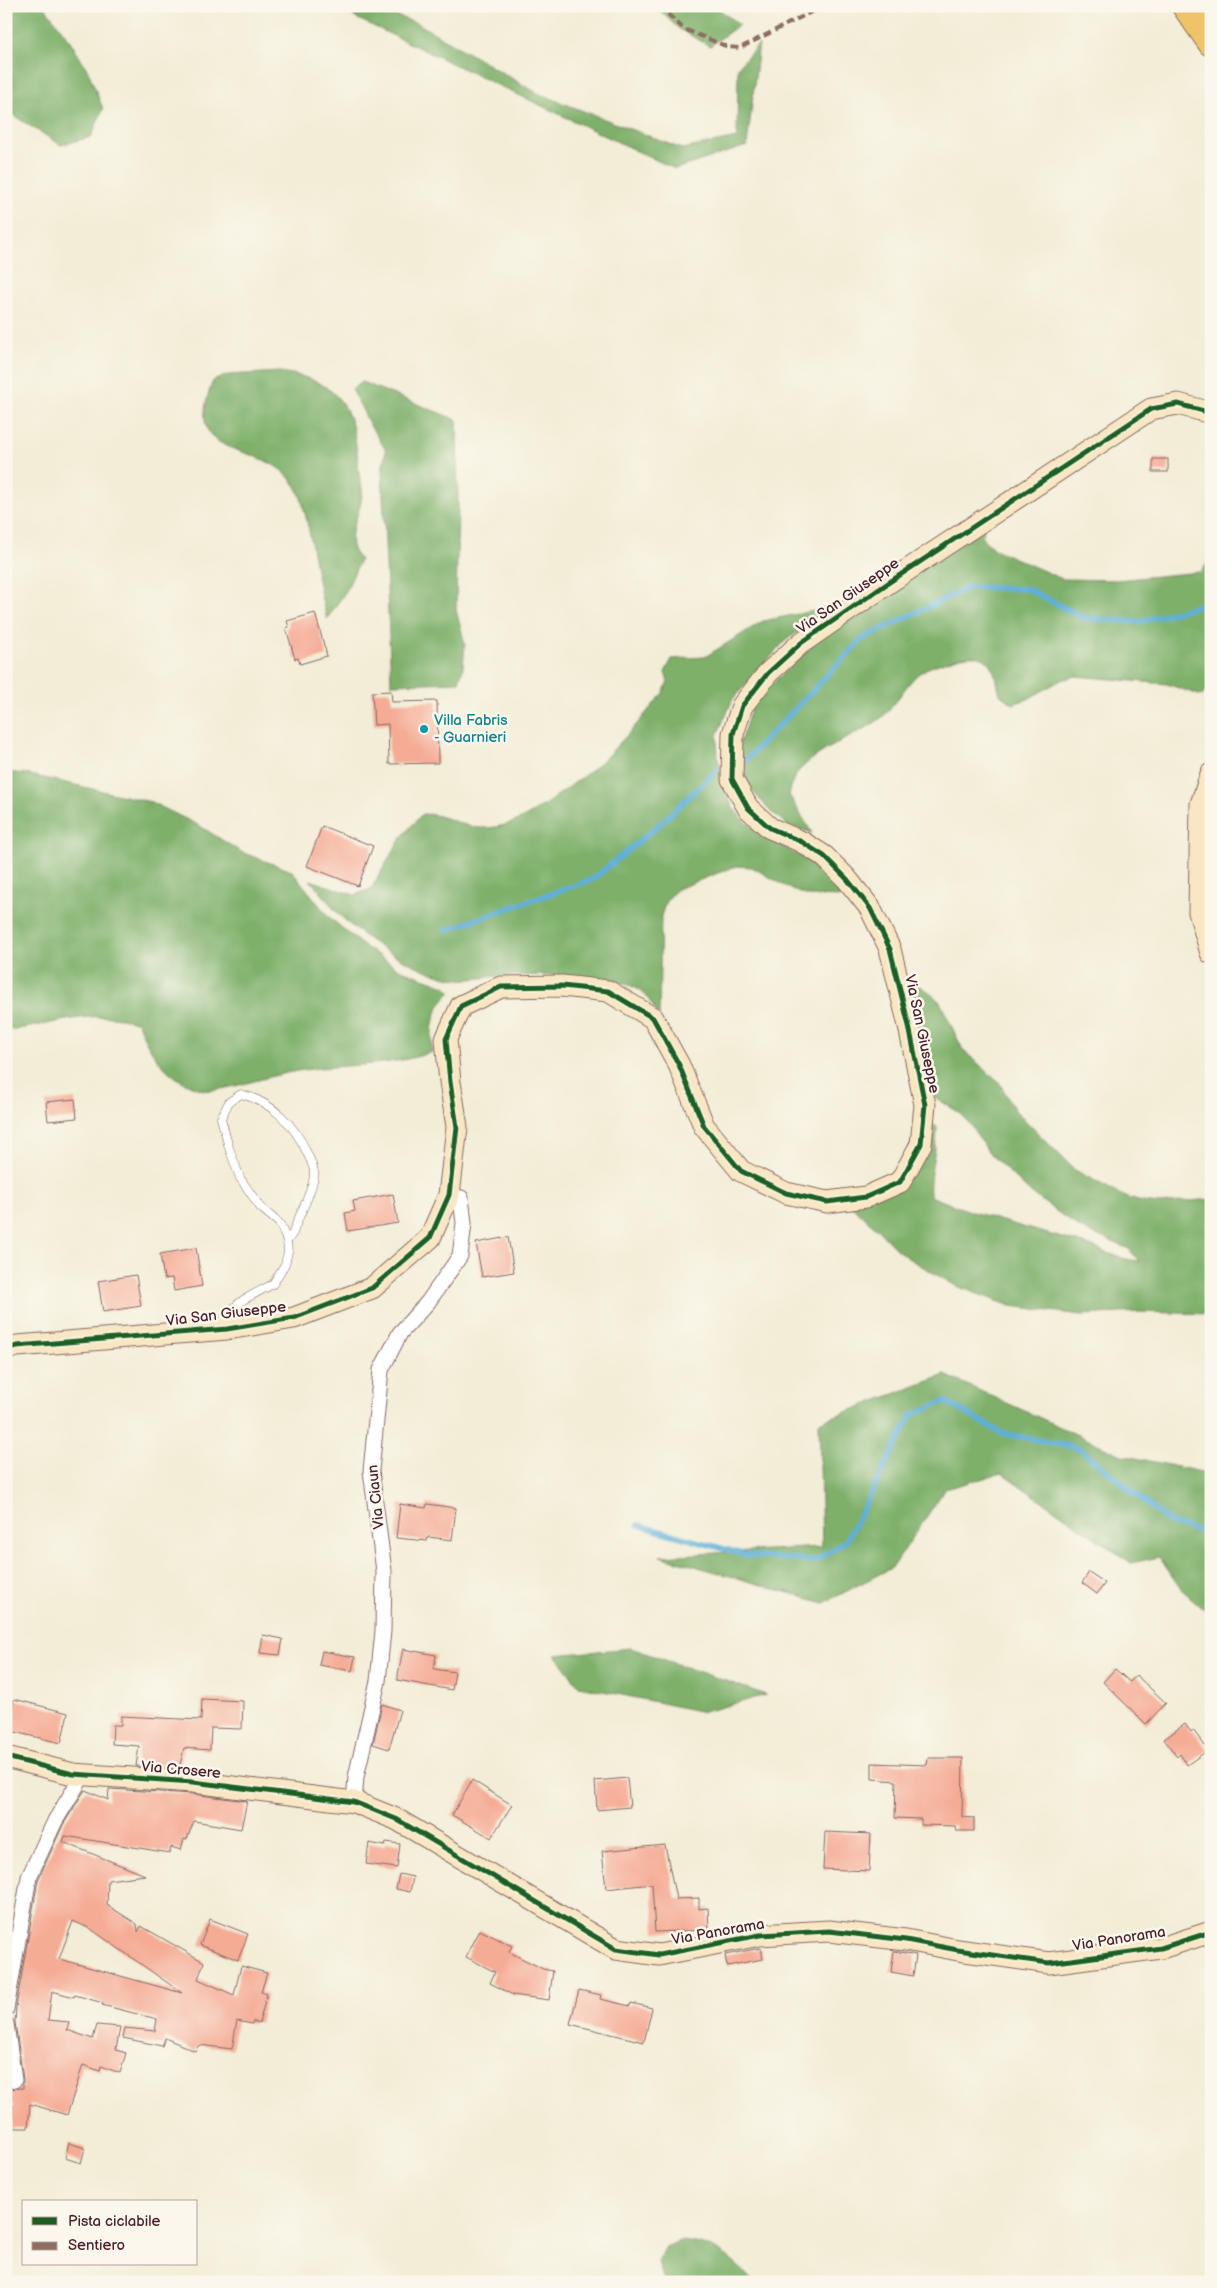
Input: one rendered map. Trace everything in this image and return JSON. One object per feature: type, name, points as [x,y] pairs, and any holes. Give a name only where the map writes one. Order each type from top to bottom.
[{"type":"highway","points":[[1185,6],[1211,43]]},
{"type":"street","name":"Via San Giuseppe","points":[[6,1349],[17,1346],[222,1329],[294,1318],[372,1288],[430,1238],[450,1195],[457,1127],[446,1039],[461,1006],[501,987],[562,986],[608,991],[653,1018],[679,1065],[704,1126],[741,1171],[786,1193],[827,1202],[866,1197],[900,1182],[921,1144],[925,1105],[910,1026],[890,949],[870,908],[847,879],[824,856],[802,842],[770,828],[748,808],[732,779],[732,734],[742,706],[768,673],[801,644],[891,581],[1151,409],[1178,404],[1211,413]]},
{"type":"street","points":[[1211,774],[1202,804],[1199,912],[1211,953]]},
{"type":"street","name":"Via Ciaun","points":[[354,1802],[356,1777],[378,1681],[383,1631],[384,1571],[371,1471],[381,1370],[400,1334],[428,1302],[460,1256],[464,1223],[461,1198],[450,1195]]},
{"type":"street","name":"Via Crosere","points":[[6,1756],[83,1775],[193,1782],[354,1802]]},
{"type":"street","points":[[6,2009],[11,1961],[28,1877],[55,1822],[83,1775]]},
{"type":"street","name":"Via Panorama","points":[[354,1802],[396,1819],[616,1949],[659,1955],[760,1935],[828,1931],[906,1940],[958,1950],[1049,1963],[1161,1948],[1211,1932]]},
{"type":"street","points":[[6,2024],[14,2080]]},
{"type":"lane","points":[[222,1329],[226,1314],[244,1300],[273,1284],[285,1264],[288,1252],[287,1240],[280,1224],[260,1207],[240,1178],[229,1148],[222,1118],[229,1102],[241,1094],[271,1107],[299,1135],[309,1158],[314,1174],[293,1233],[287,1240]]},
{"type":"green space","points":[[6,6],[44,6],[70,41],[88,71],[103,109],[91,137],[61,145],[6,111]]},
{"type":"green space","points":[[353,6],[367,6],[417,23],[537,93],[682,149],[737,138],[738,67],[759,44],[747,146],[675,169],[354,17]]},
{"type":"green space","points":[[655,6],[715,6],[739,25],[710,46],[679,29]]},
{"type":"green space","points":[[280,372],[320,383],[333,393],[343,404],[350,418],[354,434],[362,491],[351,540],[353,550],[360,560],[346,591],[327,619],[306,517],[295,485],[281,470],[263,460],[228,447],[215,439],[206,427],[205,408],[213,381],[228,375]]},
{"type":"green space","points":[[362,382],[457,420],[456,610],[465,644],[463,668],[459,682],[391,684],[382,470],[386,450],[371,427],[352,389]]},
{"type":"green space","points":[[985,523],[982,538],[994,549],[1062,579],[1116,580],[1200,572],[1211,559],[1211,683],[1202,696],[1167,684],[1076,676],[1061,680],[1028,699],[1013,704],[1000,695],[994,673],[985,660],[971,656],[939,664],[926,669],[918,675],[890,710],[880,719],[832,746],[808,762],[799,771],[793,780],[789,795],[812,833],[787,825],[769,810],[751,789],[740,767],[739,745],[754,701],[818,640]]},
{"type":"green space","points":[[833,607],[785,641],[733,699],[717,735],[718,759],[727,795],[734,809],[744,821],[766,837],[808,861],[838,882],[861,902],[845,897],[809,896],[794,891],[752,867],[736,866],[677,889],[666,901],[661,916],[659,1017],[640,991],[624,983],[570,976],[531,975],[460,979],[432,972],[402,959],[358,931],[334,909],[310,880],[355,895],[371,889],[401,838],[422,814],[431,814],[479,828],[505,825],[526,816],[589,772],[626,736],[663,693],[668,682],[665,672],[672,659],[705,657],[763,621]]},
{"type":"green space","points":[[6,772],[26,774],[151,802],[200,826],[241,852],[292,871],[328,916],[361,944],[399,969],[445,986],[451,992],[436,1012],[432,1035],[432,1052],[413,1058],[375,1064],[297,1071],[229,1087],[204,1090],[181,1081],[171,1073],[155,1056],[138,1023],[122,1018],[89,1017],[6,1030]]},
{"type":"green space","points":[[901,975],[928,991],[940,1002],[963,1050],[999,1082],[1015,1110],[1075,1170],[1127,1198],[1143,1202],[1159,1204],[1211,1199],[1211,1314],[1140,1312],[1081,1315],[1011,1306],[956,1286],[908,1258],[896,1249],[843,1198],[891,1186],[923,1120],[937,1127],[930,1179],[930,1196],[1025,1228],[1084,1244],[1125,1259],[1139,1261],[1129,1249],[1080,1228],[1032,1194],[990,1154],[969,1123],[957,1111],[921,1089]]},
{"type":"green space","points":[[945,1375],[1122,1455],[1211,1474],[1211,1615],[1181,1589],[1159,1557],[1131,1563],[1002,1473],[945,1489],[893,1567],[824,1603],[660,1556],[822,1547],[819,1422]]},
{"type":"green space","points":[[631,1648],[766,1695],[704,1712],[579,1686],[555,1655]]},
{"type":"green space","points":[[679,2241],[692,2242],[712,2248],[737,2265],[754,2282],[669,2282],[663,2278],[658,2262],[664,2248]]},
{"type":"building","points":[[1153,459],[1168,459],[1168,472],[1153,472]]},
{"type":"building","points":[[315,613],[327,656],[300,664],[298,658],[295,659],[286,628],[289,627],[287,621]]},
{"type":"building","name":"Villa Fabris - Guarnieri","points":[[391,691],[392,702],[437,701],[438,763],[389,764],[388,724],[374,725],[372,692]]},
{"type":"building","points":[[322,826],[373,846],[358,886],[307,866]]},
{"type":"building","points":[[75,1099],[77,1118],[48,1121],[46,1102]]},
{"type":"building","points":[[393,1194],[398,1223],[348,1231],[345,1213],[355,1211],[353,1201]]},
{"type":"building","points":[[508,1237],[514,1272],[482,1277],[476,1243]]},
{"type":"building","points":[[196,1248],[202,1286],[174,1291],[172,1278],[164,1279],[160,1254]]},
{"type":"building","points":[[136,1275],[141,1306],[103,1312],[98,1281]]},
{"type":"building","points":[[400,1504],[426,1508],[427,1504],[456,1508],[452,1540],[428,1537],[427,1541],[396,1538]]},
{"type":"building","points":[[1089,1572],[1105,1583],[1097,1594],[1082,1583]]},
{"type":"building","points":[[263,1635],[283,1639],[280,1655],[260,1653]]},
{"type":"building","points":[[403,1649],[436,1655],[434,1669],[455,1672],[452,1690],[397,1680]]},
{"type":"building","points":[[322,1651],[355,1657],[352,1671],[319,1665]]},
{"type":"building","points":[[1115,1669],[1130,1682],[1136,1675],[1166,1703],[1146,1724],[1103,1682]]},
{"type":"building","points":[[14,1699],[68,1713],[61,1743],[6,1730]]},
{"type":"building","points":[[202,1699],[243,1701],[242,1729],[211,1728],[210,1750],[184,1748],[179,1769],[136,1766],[139,1746],[112,1744],[113,1725],[121,1725],[121,1716],[201,1720]]},
{"type":"building","points":[[382,1704],[400,1710],[389,1749],[373,1744]]},
{"type":"building","points":[[1185,1724],[1191,1732],[1193,1730],[1208,1750],[1187,1765],[1180,1754],[1177,1757],[1164,1739]]},
{"type":"building","points":[[928,1758],[963,1758],[962,1817],[974,1818],[974,1831],[956,1831],[955,1826],[921,1825],[921,1819],[895,1818],[896,1781],[872,1779],[872,1763],[927,1765]]},
{"type":"building","points":[[627,1778],[630,1807],[597,1810],[595,1781]]},
{"type":"building","points":[[472,1780],[512,1805],[491,1838],[452,1815]]},
{"type":"building","points":[[109,1789],[192,1794],[247,1801],[241,1829],[194,1821],[187,1839],[184,1839],[181,1850],[171,1847],[170,1853],[65,1836],[63,1842],[145,1875],[108,1880],[107,1905],[137,1924],[138,1932],[141,1926],[204,1962],[198,1979],[234,1995],[241,1966],[267,1973],[261,1992],[267,1994],[259,2023],[253,2021],[252,2024],[237,2021],[232,2049],[199,2045],[195,2051],[165,2038],[162,2046],[123,2038],[125,2028],[155,2031],[157,2019],[102,2005],[103,2003],[75,1995],[74,1997],[52,1991],[48,2020],[69,2022],[67,2030],[93,2039],[97,2025],[120,2027],[116,2050],[126,2053],[120,2073],[101,2066],[100,2071],[83,2065],[67,2115],[30,2104],[28,2128],[11,2128],[13,2105],[8,2105],[6,2089],[23,2088],[15,2022],[16,2007],[38,1880],[63,1825],[85,1790],[108,1800]],"holes":[[[73,1921],[91,1929],[182,1993],[59,1959]]]},
{"type":"building","points":[[825,1832],[871,1834],[869,1871],[823,1869]]},
{"type":"building","points":[[386,1842],[400,1844],[397,1868],[366,1864],[369,1843],[385,1846]]},
{"type":"building","points":[[665,1845],[676,1899],[699,1898],[699,1909],[708,1908],[709,1930],[655,1932],[652,1884],[606,1889],[602,1851]]},
{"type":"building","points":[[399,1874],[413,1877],[410,1892],[396,1889]]},
{"type":"building","points":[[210,1919],[248,1934],[238,1960],[200,1945]]},
{"type":"building","points":[[480,1930],[512,1946],[509,1952],[543,1969],[553,1971],[549,2000],[513,1995],[490,1983],[495,1972],[466,1957]]},
{"type":"building","points":[[761,1948],[763,1959],[727,1966],[725,1955]]},
{"type":"building","points":[[894,1951],[916,1955],[913,1976],[891,1972]]},
{"type":"building","points":[[579,1990],[601,1995],[600,1999],[630,2006],[631,2003],[652,2008],[644,2042],[570,2024]]},
{"type":"building","points":[[69,2143],[85,2148],[81,2163],[65,2158]]},
{"type":"waterway","points":[[745,761],[862,639],[969,587],[1028,589],[1084,618],[1139,622],[1211,602]]},
{"type":"waterway","points":[[446,930],[593,879],[660,824],[717,770]]},
{"type":"waterway","points":[[638,1525],[746,1555],[815,1561],[846,1541],[912,1415],[945,1401],[1001,1433],[1079,1448],[1171,1523],[1211,1535]]},
{"type":"marked path","points":[[659,6],[684,29],[728,47],[740,48],[823,6]]},
{"type":"cycle path","points":[[6,1349],[17,1346],[227,1329],[294,1318],[372,1288],[430,1238],[449,1195],[457,1127],[446,1039],[461,1006],[501,987],[562,986],[608,991],[653,1018],[679,1065],[704,1126],[741,1171],[786,1193],[827,1202],[866,1197],[900,1182],[921,1144],[925,1105],[909,1026],[890,949],[870,908],[847,879],[824,856],[802,842],[770,828],[748,808],[732,779],[733,734],[742,706],[768,673],[801,643],[891,581],[1151,409],[1178,404],[1211,413]]},
{"type":"cycle path","points":[[6,1757],[73,1774],[193,1782],[354,1802],[396,1819],[616,1949],[659,1955],[760,1935],[829,1931],[906,1940],[958,1950],[1049,1963],[1161,1948],[1211,1932]]},
{"type":"place","name":"Villa Fabris - Guarnieri","points":[[424,729]]}]
